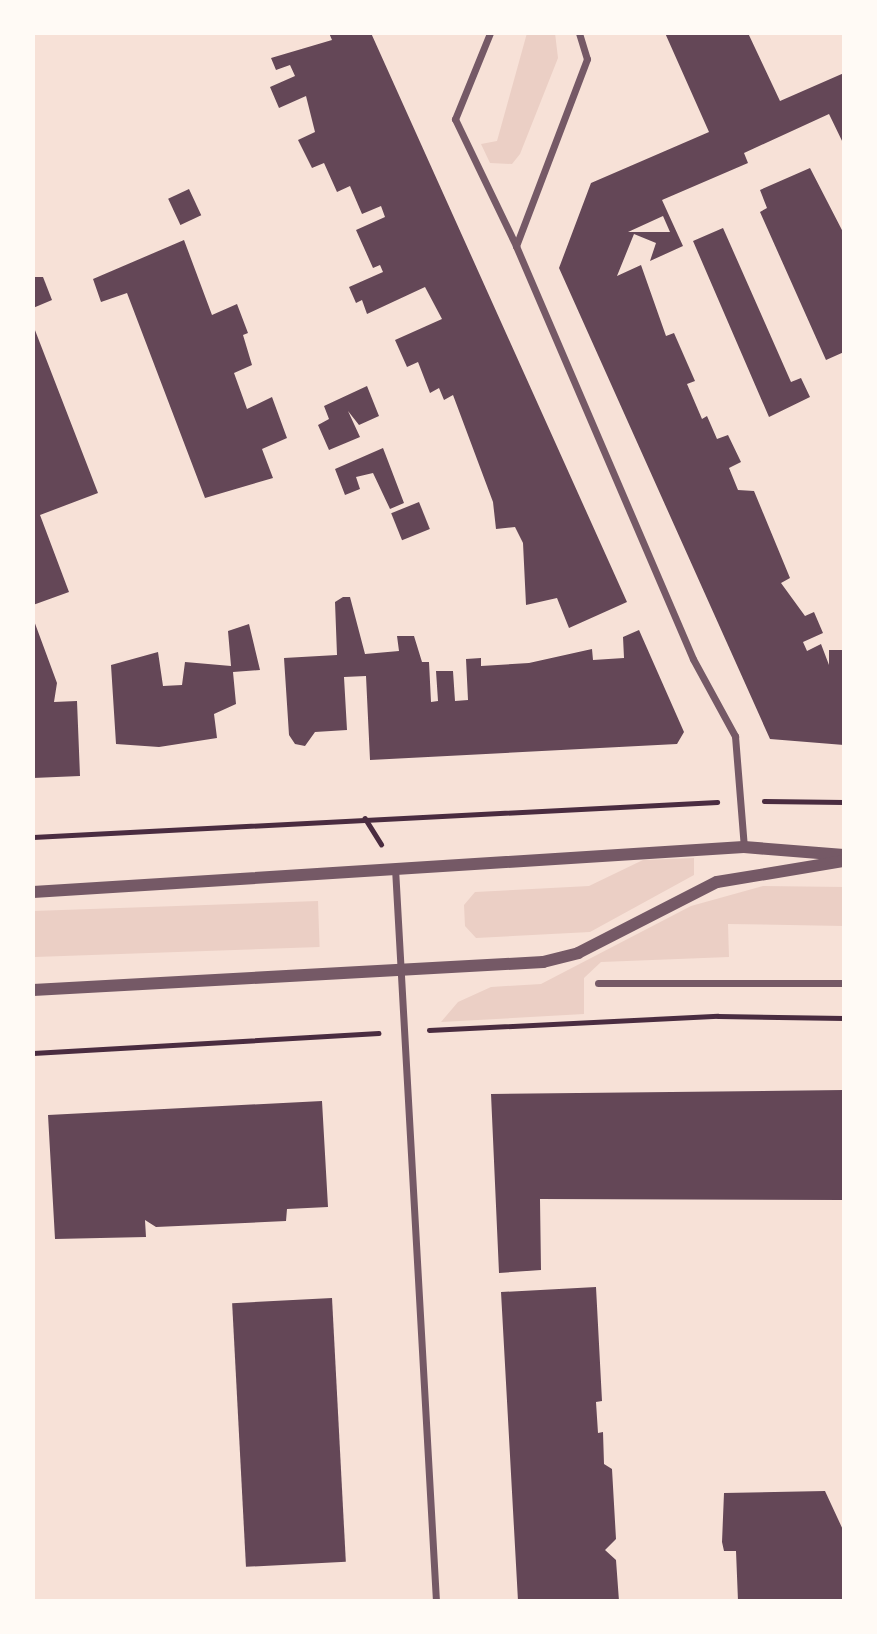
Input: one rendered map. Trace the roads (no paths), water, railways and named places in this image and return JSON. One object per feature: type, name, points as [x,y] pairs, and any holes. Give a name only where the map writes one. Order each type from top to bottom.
[{"type":"street","points":[[490,33],[455,119],[516,246],[694,659],[735,736],[744,847]]},
{"type":"street","points":[[516,246],[587,59],[579,33]]},
{"type":"street","points":[[33,892],[744,847],[844,855]]},
{"type":"street","points":[[33,990],[400,972],[544,962],[578,953],[717,882],[844,861]]},
{"type":"street","points":[[396,867],[436,1601]]},
{"type":"street","points":[[598,983],[844,983]]}]
